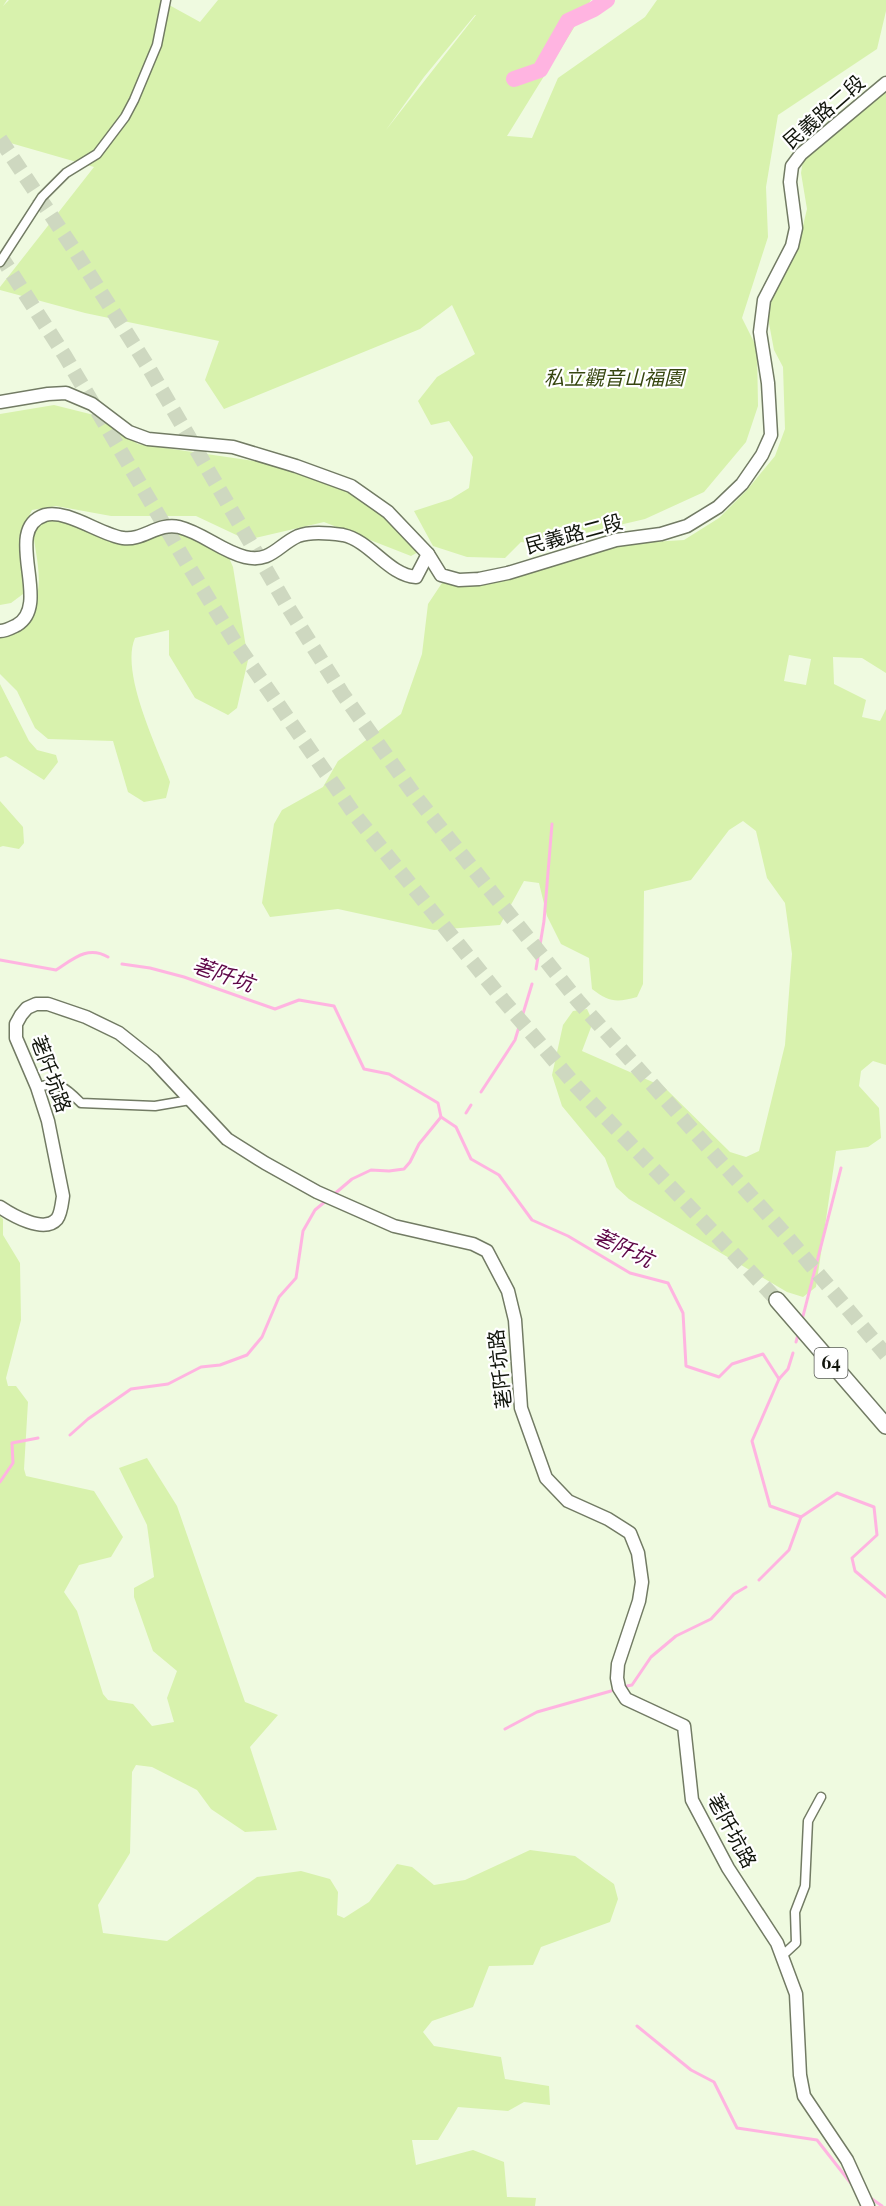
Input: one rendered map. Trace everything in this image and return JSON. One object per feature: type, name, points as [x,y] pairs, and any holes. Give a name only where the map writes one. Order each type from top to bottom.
[{"type":"highway","name":"64","points":[[777,1300],[886,1426]]},
{"type":"street","points":[[0,262],[42,197],[66,173],[97,154],[125,117],[157,45],[166,0]]},
{"type":"street","name":"民義路二段","points":[[1,399],[66,393],[92,404],[129,432],[148,439],[233,447],[351,486],[388,512],[428,554],[441,575],[459,580],[488,577],[616,540],[662,534],[687,526],[718,507],[742,484],[762,455],[771,435],[768,383],[760,332],[764,300],[792,246],[796,228],[790,182],[792,166],[801,154],[886,83]]},
{"type":"street","points":[[0,631],[5,631],[20,623],[28,612],[32,594],[25,548],[30,528],[38,518],[48,514],[63,516],[120,538],[133,539],[160,527],[176,526],[193,531],[225,549],[246,557],[261,558],[273,554],[285,543],[300,535],[323,532],[345,536],[362,543],[405,576],[416,577],[428,554]]},
{"type":"street","name":"荖阡坑路","points":[[0,1207],[13,1216],[29,1222],[51,1223],[58,1218],[63,1196],[48,1120],[16,1038],[16,1024],[27,1008],[36,1004],[48,1004],[86,1017],[119,1033],[153,1060],[227,1139],[265,1163],[326,1196],[394,1226],[473,1244],[487,1251],[508,1291],[515,1320],[521,1408],[546,1478],[568,1501],[608,1519],[630,1533],[638,1553],[642,1582],[639,1601],[618,1664],[619,1688],[626,1699],[684,1726],[692,1800],[728,1868],[783,1955],[796,1994],[804,2096],[847,2160],[867,2203]]},
{"type":"street","points":[[37,1087],[49,1084],[65,1087],[81,1103],[155,1106],[190,1100]]},
{"type":"street","points":[[783,1955],[796,1943],[798,1936],[795,1912],[805,1886],[808,1821],[821,1797]]},
{"type":"green space","name":"私立觀音山福園","points":[[0,0],[7,0],[3,6],[9,0],[160,0],[200,22],[218,0],[591,0],[507,136],[532,138],[558,78],[645,17],[657,0],[886,0],[886,11],[877,49],[778,115],[766,187],[768,237],[742,318],[757,348],[758,406],[746,442],[704,492],[645,519],[538,544],[521,542],[505,558],[467,557],[433,546],[414,511],[451,499],[469,488],[473,457],[449,421],[431,425],[418,401],[437,377],[475,354],[452,305],[420,329],[224,409],[205,380],[219,341],[85,313],[0,290],[0,287],[94,167],[0,140]],"holes":[[[476,15],[386,130],[424,77]]]},
{"type":"green space","points":[[886,82],[886,673],[862,658],[833,657],[834,684],[866,700],[862,717],[880,721],[886,709],[886,1065],[873,1061],[861,1071],[859,1086],[879,1108],[881,1138],[868,1147],[836,1151],[816,1287],[803,1297],[787,1292],[629,1199],[616,1187],[605,1158],[562,1106],[552,1075],[563,1025],[573,1011],[587,1009],[593,1022],[582,1051],[664,1087],[730,1152],[746,1157],[759,1151],[785,1045],[792,954],[785,903],[767,878],[756,831],[743,821],[729,830],[691,880],[644,891],[643,984],[637,997],[624,1000],[608,999],[592,989],[589,958],[561,944],[547,916],[539,883],[524,881],[500,925],[434,930],[338,909],[270,917],[262,903],[274,824],[282,810],[323,787],[338,761],[401,714],[422,654],[428,604],[444,580],[459,575],[570,559],[618,544],[684,540],[719,518],[747,490],[775,456],[785,429],[783,367],[774,350],[768,318],[771,297],[801,234],[807,209],[801,173],[805,148]],"holes":[[[789,655],[811,659],[806,685],[784,681]]]},
{"type":"green space","points":[[54,405],[94,415],[138,444],[296,467],[328,479],[417,537],[424,549],[411,556],[324,522],[247,540],[196,516],[111,516],[56,506],[32,510],[22,530],[23,594],[11,603],[0,605],[0,414]]},
{"type":"green space","points":[[45,517],[132,537],[166,525],[222,542],[233,567],[248,660],[237,708],[228,715],[195,698],[169,655],[169,630],[135,638],[132,670],[142,710],[170,782],[166,798],[144,802],[128,792],[113,741],[48,739],[35,728],[17,691],[0,674],[0,624],[17,618],[29,610],[36,599],[39,572],[32,526]]},
{"type":"green space","points":[[0,684],[29,741],[37,750],[56,755],[58,762],[44,780],[6,756],[0,758]]},
{"type":"green space","points":[[0,801],[23,827],[24,843],[19,849],[0,847]]},
{"type":"green space","points":[[0,1216],[3,1219],[3,1235],[20,1263],[21,1320],[6,1378],[8,1386],[16,1386],[28,1402],[24,1469],[26,1476],[94,1491],[123,1537],[111,1557],[79,1565],[64,1592],[77,1611],[103,1694],[108,1700],[133,1704],[152,1726],[174,1722],[167,1698],[177,1671],[153,1651],[134,1597],[134,1588],[154,1577],[147,1525],[119,1468],[147,1458],[177,1506],[245,1702],[278,1715],[250,1747],[277,1830],[245,1832],[211,1809],[197,1790],[152,1767],[136,1765],[132,1772],[130,1853],[98,1905],[103,1933],[167,1941],[257,1877],[301,1871],[330,1879],[338,1892],[337,1915],[344,1918],[369,1902],[397,1864],[412,1867],[434,1885],[465,1880],[530,1850],[575,1856],[614,1884],[618,1899],[610,1922],[541,1947],[533,1965],[489,1966],[473,2007],[432,2021],[423,2032],[434,2046],[501,2057],[505,2079],[549,2086],[550,2105],[524,2102],[508,2111],[458,2107],[438,2140],[412,2140],[416,2165],[473,2150],[504,2162],[507,2197],[536,2198],[535,2206],[0,2206]]},
{"type":"waterway","points":[[514,79],[540,70],[568,21],[607,0]]},
{"type":"waterway","points":[[536,969],[544,921],[552,824]]},
{"type":"waterway","name":"荖阡坑","points":[[0,960],[56,970],[87,953],[94,952],[108,957]]},
{"type":"waterway","name":"荖阡坑","points":[[122,964],[150,968],[184,977],[275,1009],[299,1000],[334,1006],[364,1069],[389,1074],[438,1103],[441,1117],[456,1127],[471,1159],[499,1175],[532,1220],[568,1236],[630,1273],[668,1283],[683,1313],[686,1366],[719,1377],[732,1364],[763,1354],[779,1379],[752,1441],[770,1506],[801,1517],[837,1493],[874,1507],[877,1535],[852,1558],[855,1571],[886,1597]]},
{"type":"waterway","points":[[481,1092],[515,1040],[532,984]]},
{"type":"waterway","points":[[466,1113],[471,1105]]},
{"type":"waterway","points":[[332,1196],[352,1179],[371,1170],[404,1169],[419,1144],[441,1117]]},
{"type":"waterway","points":[[802,1320],[841,1168]]},
{"type":"waterway","points":[[70,1435],[88,1419],[131,1389],[168,1384],[201,1367],[220,1365],[247,1355],[262,1337],[279,1297],[296,1278],[303,1231],[315,1210],[327,1200]]},
{"type":"waterway","points":[[796,1342],[798,1335]]},
{"type":"waterway","points":[[779,1379],[788,1369],[793,1353]]},
{"type":"waterway","points":[[0,1482],[13,1463],[12,1443],[38,1438]]},
{"type":"waterway","points":[[759,1580],[789,1550],[801,1517]]},
{"type":"waterway","points":[[627,1686],[632,1685],[651,1657],[676,1636],[711,1619],[734,1594],[746,1587]]},
{"type":"waterway","points":[[505,1729],[537,1712],[611,1691]]},
{"type":"waterway","points":[[637,2026],[691,2070],[714,2082],[737,2128],[817,2140],[853,2186]]},
{"type":"waterway","points":[[869,2197],[882,2206]]},
{"type":"tunnel","points":[[0,139],[73,248],[150,370],[286,604],[342,693],[416,797],[578,1001],[784,1233],[886,1355]]},
{"type":"tunnel","points":[[0,255],[65,356],[235,642],[355,815],[503,1000],[576,1086],[777,1300]]}]
